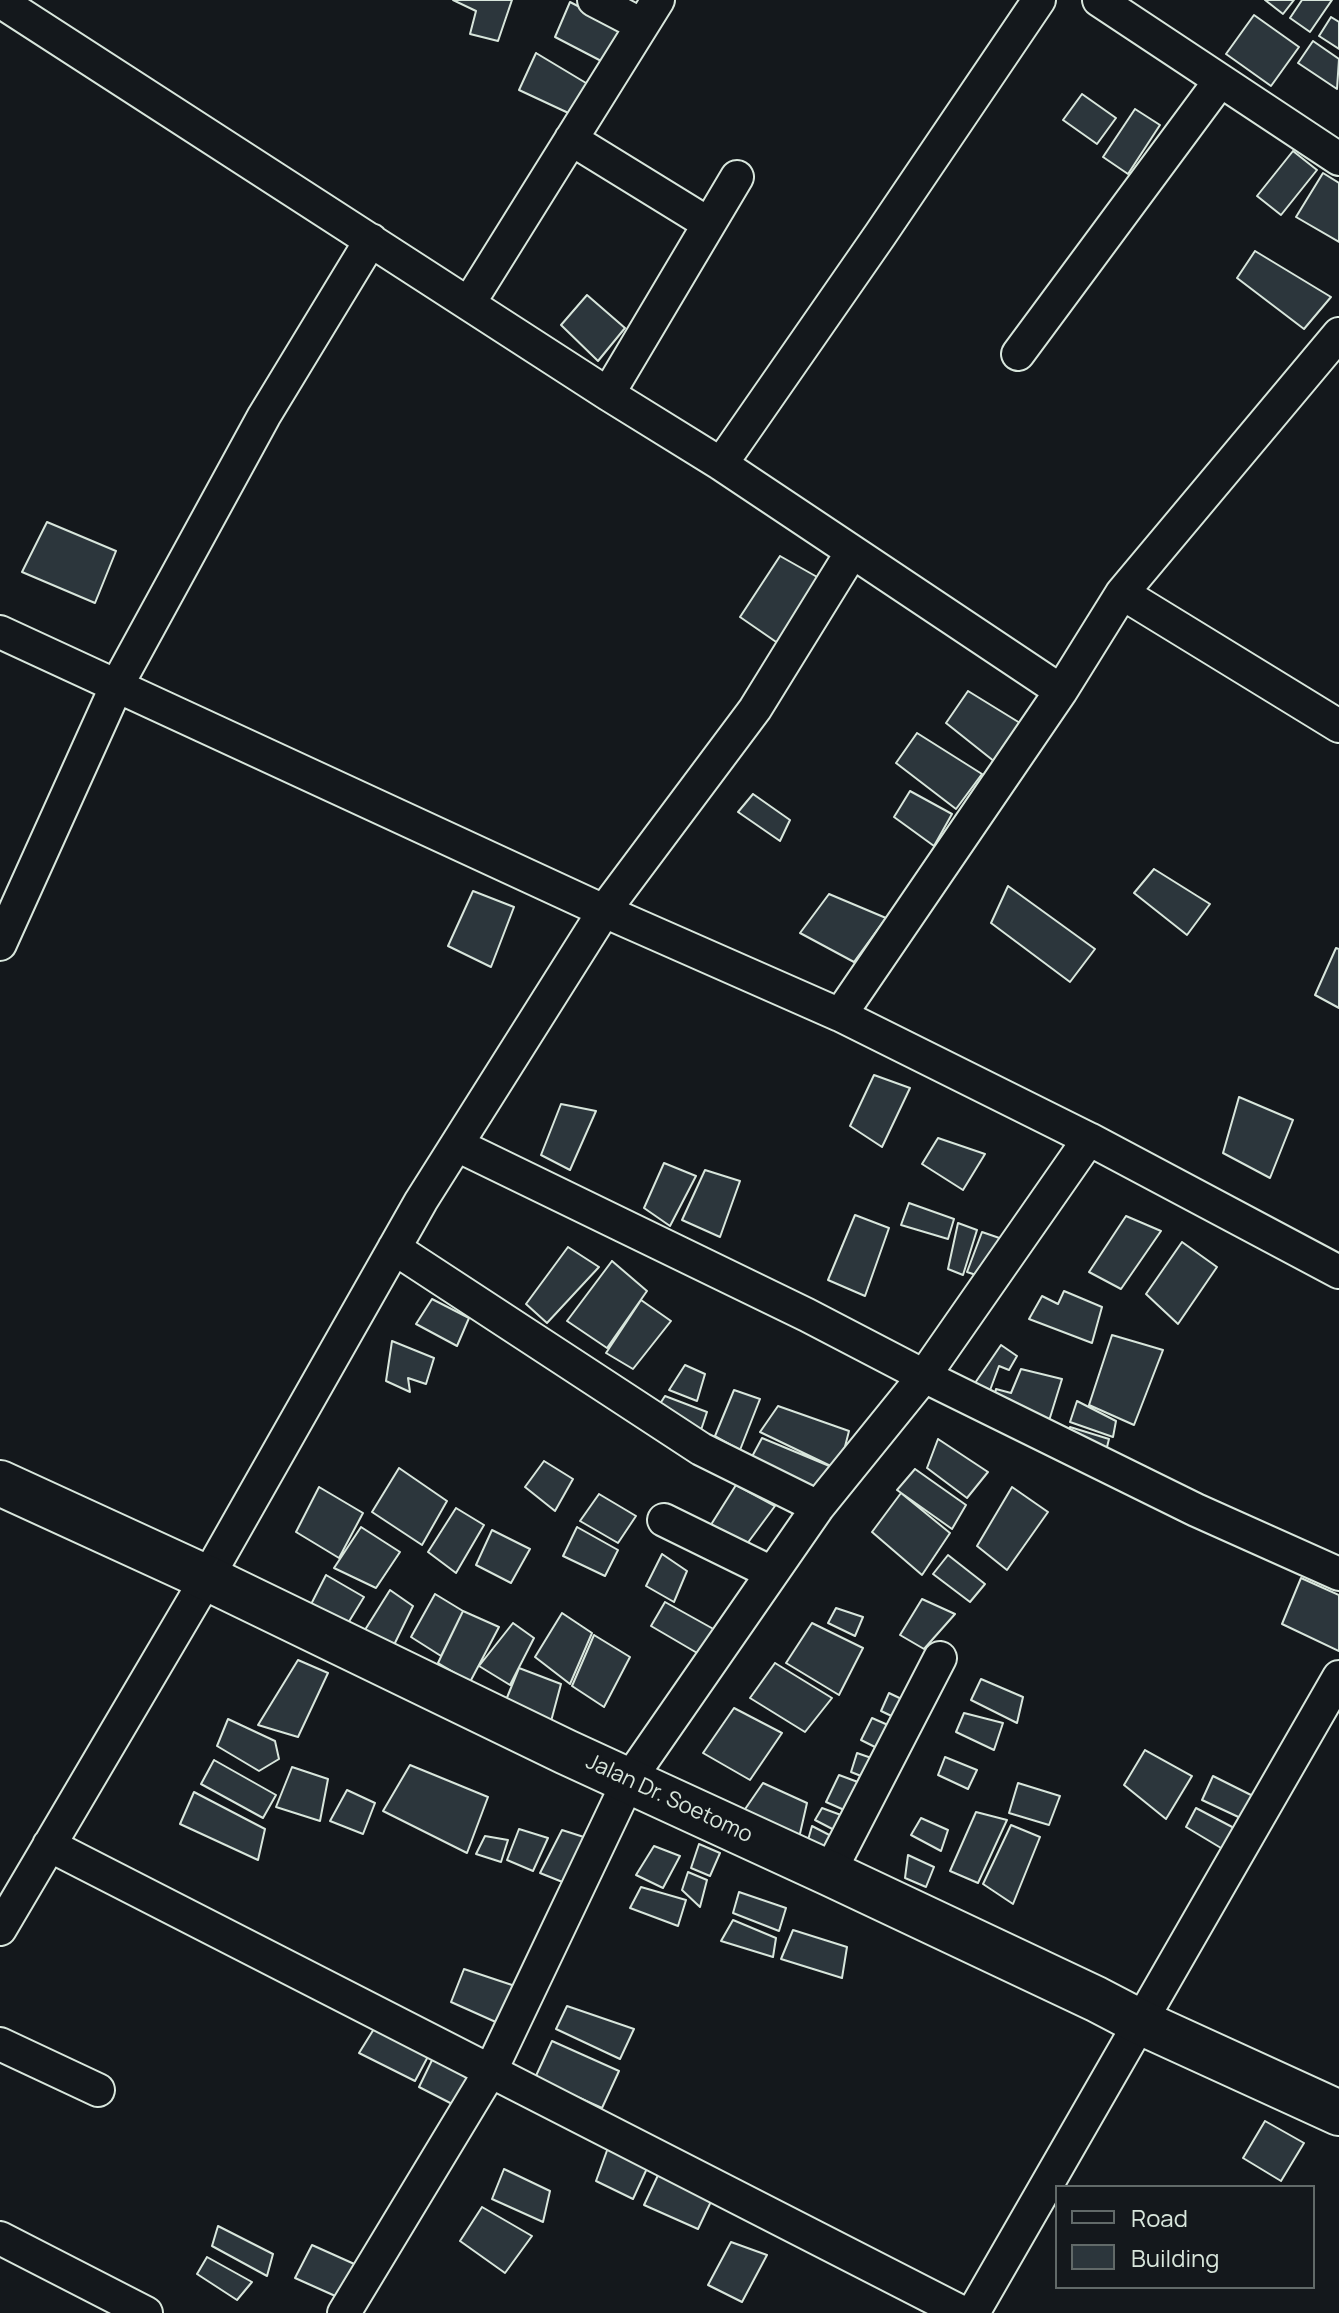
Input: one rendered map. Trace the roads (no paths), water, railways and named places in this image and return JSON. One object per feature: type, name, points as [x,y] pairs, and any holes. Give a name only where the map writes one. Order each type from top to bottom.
[{"type":"street","points":[[469,303],[650,12],[594,0]]},
{"type":"street","points":[[721,464],[1039,0]]},
{"type":"street","points":[[0,1],[721,464],[1061,691]]},
{"type":"street","points":[[1110,3],[1220,81],[1339,159]]},
{"type":"street","points":[[1018,354],[1220,81]]},
{"type":"street","points":[[571,139],[709,224]]},
{"type":"street","points":[[608,394],[737,177]]},
{"type":"street","points":[[0,944],[117,685],[264,416],[371,240]]},
{"type":"street","points":[[840,1015],[1061,691],[1122,593],[1339,334]]},
{"type":"street","points":[[0,1929],[207,1578],[394,1248],[457,1145],[604,911],[755,709],[852,552]]},
{"type":"street","points":[[1122,593],[1339,726]]},
{"type":"street","points":[[0,632],[604,911],[840,1015],[1089,1139],[1339,1272]]},
{"type":"street","points":[[344,2313],[491,2070],[629,1780],[818,1507],[924,1376],[1089,1139]]},
{"type":"street","points":[[457,1145],[793,1308],[1196,1510],[1339,1574]]},
{"type":"street","points":[[394,1248],[701,1449],[818,1507]]},
{"type":"street","name":"Jalan Dr. Soetomo","points":[[0,1483],[1339,2113]]},
{"type":"street","points":[[664,1520],[772,1573]]},
{"type":"street","points":[[829,1873],[940,1658]]},
{"type":"street","points":[[973,2313],[1339,1677]]},
{"type":"street","points":[[49,1845],[963,2313]]},
{"type":"street","points":[[0,2044],[98,2090]]},
{"type":"street","points":[[0,2238],[146,2313]]}]
